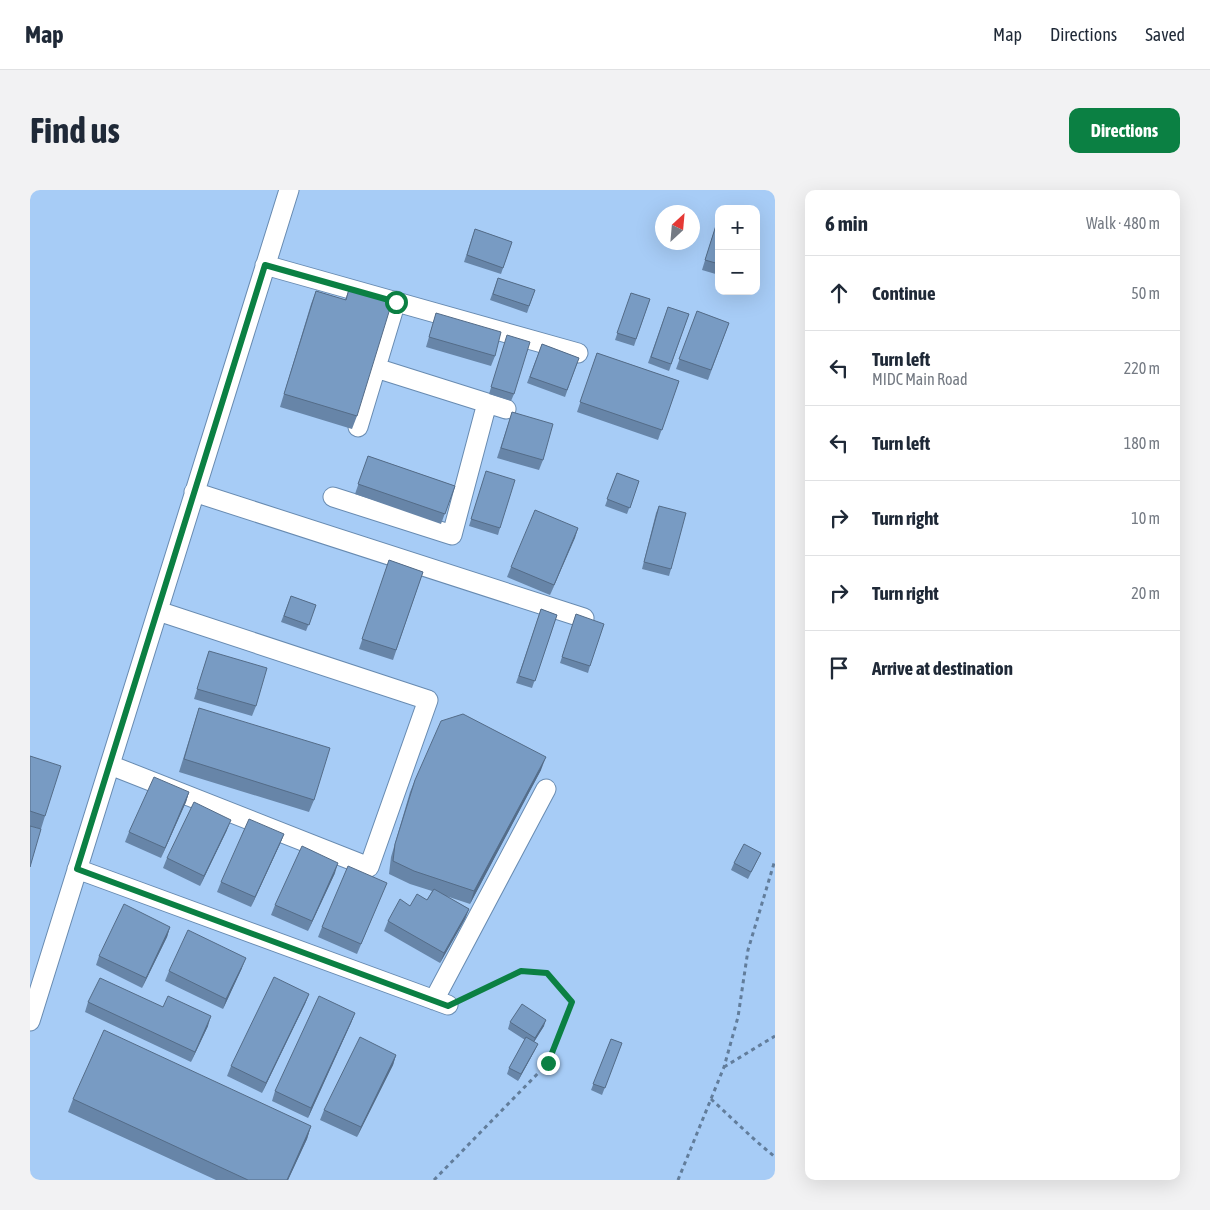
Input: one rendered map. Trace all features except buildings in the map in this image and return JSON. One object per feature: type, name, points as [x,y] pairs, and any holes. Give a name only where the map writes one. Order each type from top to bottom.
[{"type":"street","points":[[30,1021],[289,190]]},
{"type":"street","points":[[265,265],[578,352]]},
{"type":"street","points":[[358,427],[396,302]]},
{"type":"street","points":[[376,368],[506,409]]},
{"type":"street","points":[[332,496],[452,535],[488,403]]},
{"type":"street","points":[[194,492],[584,618]]},
{"type":"street","points":[[110,765],[369,866],[428,700],[158,611]]},
{"type":"street","points":[[77,869],[441,1003],[546,789]]},
{"type":"path","points":[[678,1180],[724,1067],[738,1017],[748,950],[775,860]]},
{"type":"path","points":[[434,1180],[548,1063],[572,1002],[547,973],[521,971],[441,1003]]},
{"type":"path","points":[[724,1067],[775,1036]]},
{"type":"path","points":[[711,1099],[775,1157]]},
{"type":"route","points":[[396,302],[265,265],[77,869],[448,1006],[521,971],[547,973],[572,1002],[548,1063]]}]
